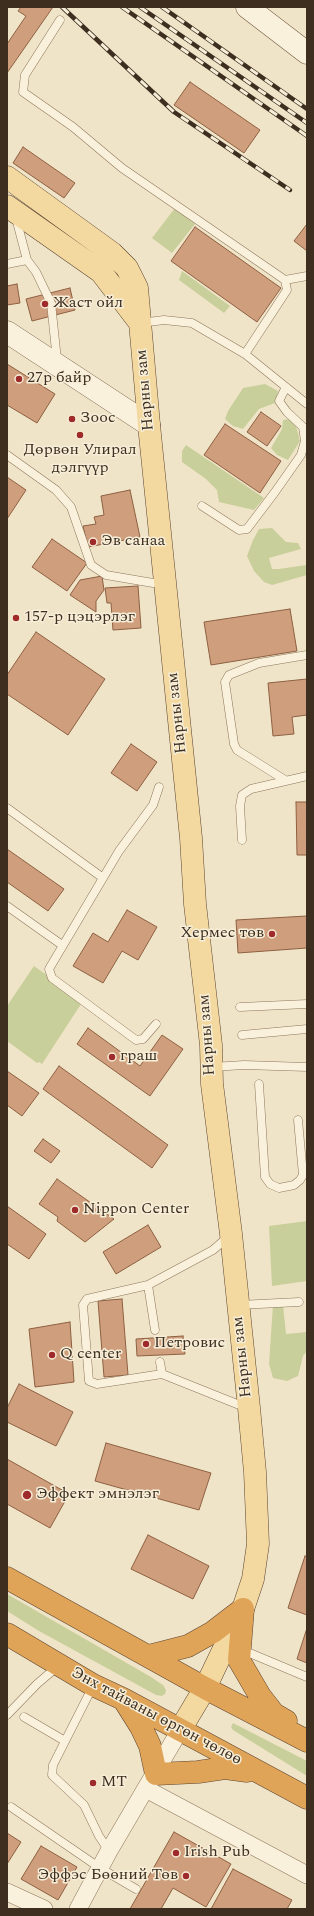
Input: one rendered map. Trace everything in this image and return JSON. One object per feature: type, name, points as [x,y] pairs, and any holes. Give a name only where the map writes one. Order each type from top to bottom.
[{"type":"highway","points":[[7,1578],[205,1688],[307,1741]]},
{"type":"highway","points":[[243,1609],[239,1660],[274,1714],[307,1735]]},
{"type":"highway","points":[[149,1656],[188,1646],[213,1632],[243,1609]]},
{"type":"highway","name":"Энх тайваны өргөн чөлөө","points":[[7,1634],[93,1685],[123,1699],[307,1798]]},
{"type":"highway","points":[[123,1699],[141,1727],[150,1746],[151,1782],[198,1772],[234,1768],[266,1776]]},
{"type":"main road","name":"Нарны зам","points":[[7,177],[112,253],[128,268],[137,288],[149,426],[211,1044],[212,1084],[231,1234],[249,1408],[255,1472],[258,1544],[253,1579],[243,1609],[205,1688],[180,1730]]},
{"type":"main road","points":[[11,208],[101,272],[140,323]]},
{"type":"street","points":[[247,7],[307,54]]},
{"type":"street","points":[[7,332],[149,426]]},
{"type":"street","points":[[78,1909],[180,1730]]},
{"type":"street","points":[[151,1782],[307,1875]]},
{"type":"street","points":[[7,1892],[44,1909]]},
{"type":"lane","points":[[60,20],[25,75],[23,92],[73,128],[122,168],[285,280],[307,276]]},
{"type":"lane","points":[[11,208],[27,260],[36,272],[51,303],[57,366]]},
{"type":"lane","points":[[7,264],[27,260]]},
{"type":"lane","points":[[245,354],[286,290],[285,280]]},
{"type":"lane","points":[[140,323],[164,320],[192,323],[245,354],[307,404]]},
{"type":"lane","points":[[202,506],[239,530],[247,529],[275,492],[300,455],[305,441],[303,427],[287,412],[279,401],[286,387]]},
{"type":"lane","points":[[7,455],[56,490],[71,507],[91,565],[106,575],[152,583],[165,581]]},
{"type":"lane","points":[[285,780],[237,750],[234,744],[225,682],[229,676],[259,663],[307,655]]},
{"type":"lane","points":[[242,840],[240,806],[242,795],[251,789],[307,776]]},
{"type":"lane","points":[[156,1024],[143,1039],[136,1040],[52,978],[49,969],[119,851],[153,805],[159,787]]},
{"type":"lane","points":[[7,808],[103,878]]},
{"type":"lane","points":[[7,906],[62,945]]},
{"type":"lane","points":[[240,1007],[307,1004]]},
{"type":"lane","points":[[242,1035],[307,1029]]},
{"type":"lane","points":[[212,1067],[244,1065],[307,1067]]},
{"type":"lane","points":[[258,1084],[265,1177],[270,1184],[279,1188],[294,1185],[303,1175],[298,1120]]},
{"type":"lane","points":[[231,1234],[213,1250],[148,1285],[87,1299],[83,1305],[89,1381],[97,1384],[162,1374],[228,1402],[249,1408]]},
{"type":"lane","points":[[148,1285],[155,1330]]},
{"type":"lane","points":[[238,1305],[299,1302]]},
{"type":"lane","points":[[160,1362],[162,1374]]},
{"type":"lane","points":[[240,1649],[307,1677]]},
{"type":"lane","points":[[8,1712],[37,1684],[60,1665]]},
{"type":"lane","points":[[93,1685],[53,1765],[52,1775],[84,1805],[99,1836],[110,1851]]},
{"type":"lane","points":[[24,1717],[65,1741]]},
{"type":"lane","points":[[11,1807],[100,1868],[136,1889]]},
{"type":"green space","points":[[175,208],[195,224],[172,253],[152,238]]},
{"type":"green space","points":[[182,271],[230,306],[224,313],[179,280]]},
{"type":"green space","points":[[265,384],[278,391],[275,403],[259,409],[243,429],[233,426],[225,419],[228,411],[243,388]]},
{"type":"green space","points":[[289,419],[295,422],[300,441],[288,460],[277,455],[271,448],[282,429],[283,420]]},
{"type":"green space","points":[[186,445],[264,498],[254,510],[219,502],[217,490],[206,479],[182,462],[182,451]]},
{"type":"green space","points":[[272,528],[286,542],[298,543],[301,549],[269,558],[272,569],[306,565],[307,575],[272,585],[264,582],[254,571],[247,556],[253,540],[259,529]]},
{"type":"green space","points":[[34,966],[83,1001],[42,1064],[39,1062],[37,1063],[7,1041],[7,1006]]},
{"type":"green space","points":[[307,1221],[307,1281],[272,1286],[269,1226]]},
{"type":"green space","points":[[273,1305],[283,1305],[286,1334],[307,1332],[307,1351],[303,1356],[298,1376],[287,1381],[273,1378],[269,1364]]},
{"type":"green space","points":[[7,1594],[151,1677],[163,1685],[166,1690],[165,1694],[162,1696],[156,1695],[39,1631],[7,1611]]},
{"type":"green space","points":[[233,1723],[307,1761],[307,1776],[233,1730],[231,1727]]},
{"type":"building","points":[[21,7],[53,7],[7,73],[7,44],[26,16],[18,11]]},
{"type":"building","points":[[190,82],[260,130],[244,153],[174,105]]},
{"type":"building","points":[[23,147],[75,183],[64,198],[13,163]]},
{"type":"building","points":[[307,224],[307,251],[294,241]]},
{"type":"building","points":[[195,227],[281,288],[257,322],[171,261]]},
{"type":"building","points":[[17,284],[20,303],[7,305],[7,286]]},
{"type":"building","points":[[70,288],[75,310],[32,321],[26,299]]},
{"type":"building","name":"27р байр","points":[[7,364],[55,394],[37,423],[7,405]]},
{"type":"building","points":[[261,412],[281,426],[267,446],[247,432]]},
{"type":"building","points":[[225,424],[281,461],[260,493],[204,455]]},
{"type":"building","points":[[7,477],[26,490],[7,519]]},
{"type":"building","points":[[130,490],[140,537],[88,547],[83,526],[96,524],[94,517],[104,515],[101,496]]},
{"type":"building","points":[[52,539],[87,563],[67,591],[32,567]]},
{"type":"building","points":[[102,576],[104,590],[96,601],[96,612],[70,595],[80,580]]},
{"type":"building","points":[[138,586],[141,628],[113,630],[111,603],[107,603],[105,588]]},
{"type":"building","points":[[290,609],[297,651],[211,665],[204,622]]},
{"type":"building","points":[[36,632],[105,679],[68,735],[7,694],[7,675]]},
{"type":"building","points":[[307,679],[307,715],[292,717],[294,734],[273,736],[268,683]]},
{"type":"building","points":[[131,744],[157,762],[137,791],[111,773]]},
{"type":"building","points":[[296,802],[307,802],[307,855],[297,855]]},
{"type":"building","points":[[7,849],[64,889],[48,911],[7,882]]},
{"type":"building","points":[[127,910],[157,927],[138,960],[122,951],[103,983],[73,966],[93,933],[108,942]]},
{"type":"building","name":"Хермес төв","points":[[307,916],[307,948],[238,953],[236,920]]},
{"type":"building","name":"граш","points":[[88,1028],[140,1066],[162,1035],[183,1049],[150,1096],[77,1044]]},
{"type":"building","points":[[59,1066],[168,1145],[152,1168],[43,1089]]},
{"type":"building","points":[[7,1071],[39,1093],[22,1116],[7,1105]]},
{"type":"building","points":[[43,1139],[60,1151],[51,1163],[34,1151]]},
{"type":"building","name":"Nippon Center","points":[[57,1179],[114,1219],[85,1242],[57,1221],[58,1217],[39,1204]]},
{"type":"building","points":[[7,1206],[46,1234],[29,1259],[7,1244]]},
{"type":"building","points":[[148,1225],[161,1247],[116,1274],[103,1252]]},
{"type":"building","points":[[122,1299],[128,1375],[104,1377],[98,1301]]},
{"type":"building","name":"Q center","points":[[70,1322],[74,1382],[35,1387],[29,1329]]},
{"type":"building","points":[[183,1336],[185,1354],[137,1356],[136,1339]]},
{"type":"building","points":[[19,1384],[73,1412],[56,1446],[7,1422],[7,1408]]},
{"type":"building","points":[[106,1443],[211,1473],[199,1510],[95,1481]]},
{"type":"building","points":[[7,1459],[69,1494],[50,1528],[7,1504]]},
{"type":"building","points":[[148,1535],[209,1566],[193,1599],[131,1569]]},
{"type":"building","points":[[305,1556],[307,1557],[307,1615],[288,1608]]},
{"type":"building","points":[[307,1628],[307,1663],[297,1659]]},
{"type":"building","name":"Эффэс Бөөний Төв","points":[[174,1832],[231,1864],[206,1907],[173,1888],[161,1909],[130,1909]]},
{"type":"building","points":[[7,1833],[21,1842],[7,1864]]},
{"type":"building","points":[[41,1846],[77,1867],[58,1900],[21,1879]]},
{"type":"building","points":[[233,1869],[292,1900],[287,1909],[211,1909]]},
{"type":"railway","points":[[62,7],[174,112],[290,190]]},
{"type":"railway","points":[[122,7],[307,136]]},
{"type":"railway","points":[[140,7],[307,123]]},
{"type":"railway","points":[[162,7],[307,109]]},
{"type":"place","name":"Жаст ойл","points":[[45,304]]},
{"type":"place","name":"27р байр","points":[[19,379]]},
{"type":"place","name":"Зоос","points":[[72,419]]},
{"type":"place","name":"Дөрвөн Улирал дэлгүүр","points":[[80,435]]},
{"type":"place","name":"Эв санаа","points":[[93,542]]},
{"type":"place","name":"157-р цэцэрлэг","points":[[16,618]]},
{"type":"place","name":"Хермес төв","points":[[272,934]]},
{"type":"place","name":"граш","points":[[112,1057]]},
{"type":"place","name":"Nippon Center","points":[[75,1210]]},
{"type":"place","name":"Петровис","points":[[146,1344]]},
{"type":"place","name":"Q center","points":[[52,1355]]},
{"type":"place","name":"Эффект эмнэлэг","points":[[27,1495]]},
{"type":"place","name":"МТ","points":[[93,1783]]},
{"type":"place","name":"Irish Pub","points":[[176,1853]]},
{"type":"place","name":"Эффэс Бөөний Төв","points":[[186,1876]]}]
